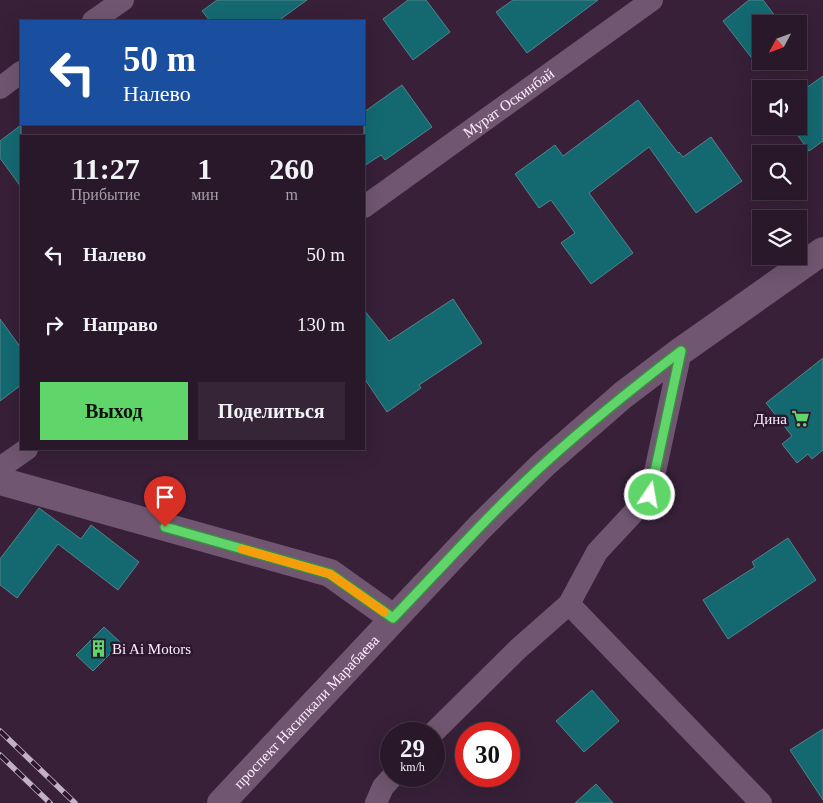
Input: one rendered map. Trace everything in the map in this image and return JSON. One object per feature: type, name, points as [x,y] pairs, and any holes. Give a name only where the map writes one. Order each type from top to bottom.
[{"type":"main road","name":"проспект Насипкали Марабаева","points":[[221,803],[393,618],[480,527],[544,464],[624,395],[681,351],[823,251]]},
{"type":"main road","points":[[0,481],[330,574],[393,618]]},
{"type":"street","points":[[94,20],[123,0]]},
{"type":"street","name":"Мурат Оскинбай","points":[[365,206],[652,0]]},
{"type":"street","points":[[0,88],[20,73]]},
{"type":"street","points":[[444,722],[518,649],[569,604],[597,552],[650,495],[681,351]]},
{"type":"street","points":[[0,468],[26,450]]},
{"type":"street","points":[[569,604],[761,803]]},
{"type":"street","points":[[376,803],[383,787]]},
{"type":"building","points":[[217,0],[307,0],[279,20],[209,20],[202,11]]},
{"type":"building","points":[[408,0],[426,0],[450,32],[413,60],[383,19]]},
{"type":"building","points":[[513,0],[598,0],[527,53],[496,12]]},
{"type":"building","points":[[749,0],[763,0],[774,15],[752,15],[752,58],[723,21]]},
{"type":"building","points":[[823,76],[823,141],[809,151],[807,145],[805,145],[797,135],[807,135],[807,87]]},
{"type":"building","points":[[402,85],[432,127],[385,160],[381,155],[365,165],[365,111]]},
{"type":"building","points":[[638,100],[683,157],[711,137],[742,181],[696,213],[649,147],[589,193],[633,253],[591,284],[561,243],[575,233],[551,200],[539,208],[515,174],[555,145],[563,156]]},
{"type":"building","points":[[21,125],[20,186],[0,158],[0,141]]},
{"type":"building","points":[[453,299],[482,343],[419,385],[421,388],[387,412],[365,379],[365,311],[389,341]]},
{"type":"building","points":[[0,319],[20,347],[20,386],[0,401]]},
{"type":"building","name":"Дина","points":[[823,358],[823,450],[812,459],[808,454],[797,463],[782,444],[792,436],[766,403]]},
{"type":"building","points":[[39,508],[81,539],[91,525],[139,562],[118,590],[58,544],[17,598],[0,585],[0,559]]},
{"type":"building","points":[[788,538],[816,580],[728,639],[703,600],[755,567],[752,562]]},
{"type":"building","name":"Bi Ai Motors","points":[[104,627],[121,643],[93,671],[76,655]]},
{"type":"building","points":[[592,690],[619,721],[584,752],[556,721]]},
{"type":"building","points":[[823,729],[823,800],[790,750]]},
{"type":"building","points":[[596,784],[613,803],[575,803]]},
{"type":"railway","points":[[0,731],[75,803]]},
{"type":"railway","points":[[0,755],[50,803]]},
{"type":"slow traffic","points":[[242,549],[330,574],[384,612]]},
{"type":"place","name":"Дина","points":[[801,419]]},
{"type":"place","name":"Bi Ai Motors","points":[[98,649]]},
{"type":"route","points":[[165,527],[330,574],[393,618],[480,527],[544,464],[624,395],[681,351],[650,495]]}]
